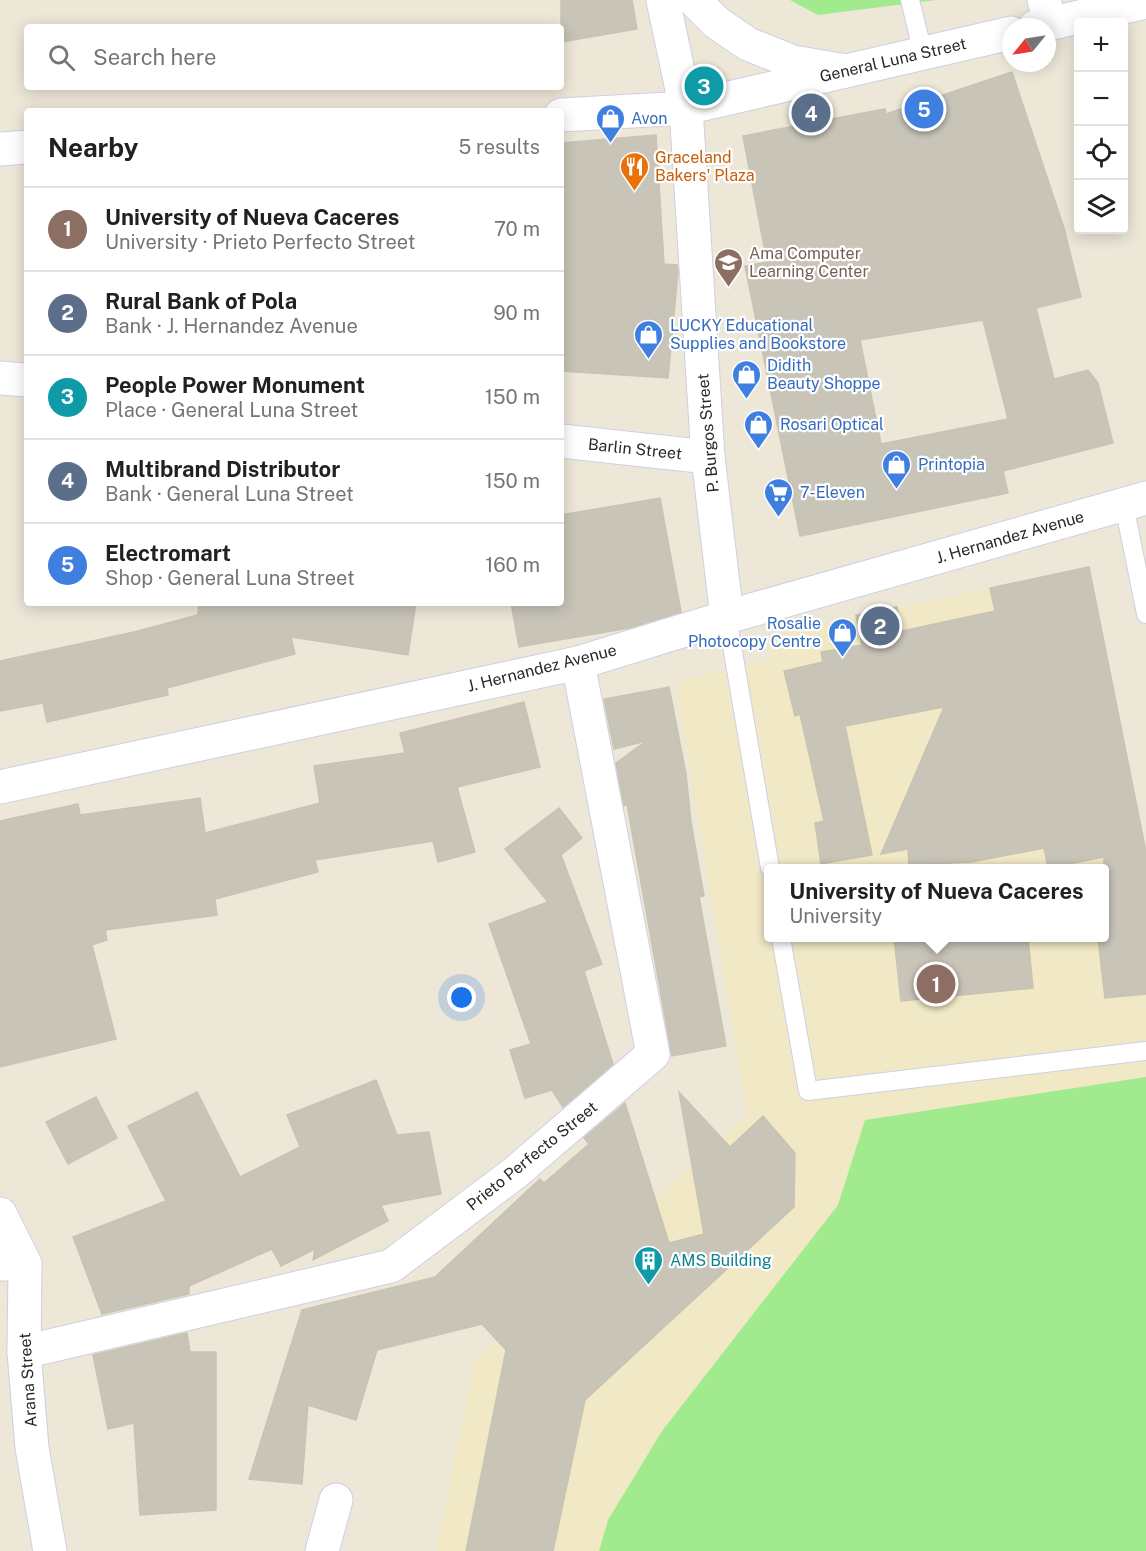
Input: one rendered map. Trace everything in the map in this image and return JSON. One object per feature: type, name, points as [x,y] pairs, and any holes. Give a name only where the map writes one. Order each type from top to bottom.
[{"type":"street","name":"P. Burgos Street","points":[[663,0],[686,108],[708,457],[727,617]]},
{"type":"street","points":[[694,0],[717,23],[748,44],[793,62],[846,71]]},
{"type":"street","points":[[1043,17],[1146,2]]},
{"type":"street","name":"General Luna Street","points":[[564,115],[686,108],[1002,35]]},
{"type":"street","points":[[0,149],[24,147]]},
{"type":"street","points":[[0,378],[24,380]]},
{"type":"street","name":"Barlin Street","points":[[564,441],[708,457]]},
{"type":"street","name":"J. Hernandez Avenue","points":[[0,787],[578,663],[727,617],[1135,502]]},
{"type":"street","name":"Prieto Perfecto Street","points":[[24,1352],[391,1266],[516,1172],[653,1054],[578,663]]},
{"type":"street","name":"Arana Street","points":[[0,1214],[12,1264],[24,1352],[32,1448],[50,1551]]},
{"type":"street","points":[[322,1551],[336,1500]]},
{"type":"lane","points":[[910,0],[923,53]]},
{"type":"lane","points":[[1135,502],[1146,614]]},
{"type":"lane","points":[[727,617],[769,864]]},
{"type":"lane","points":[[783,942],[808,1091],[1146,1051]]},
{"type":"shaded area","points":[[1089,567],[1146,852],[1146,1551],[436,1551],[475,1360],[747,1116],[676,681],[771,660],[768,636]]},
{"type":"green space","points":[[790,0],[936,0],[818,15]]},
{"type":"green space","points":[[1146,1077],[1146,1551],[599,1551],[608,1520],[662,1431],[838,1205],[865,1120]]},
{"type":"building","points":[[561,0],[632,0],[637,29],[564,41],[564,24],[561,24]]},
{"type":"building","points":[[1012,72],[1064,228],[1081,297],[1036,308],[1054,379],[1088,370],[1098,383],[1113,443],[1003,471],[1008,493],[800,536],[745,266],[767,262],[743,136],[885,109],[886,114]],"holes":[[[983,320],[1008,419],[881,444],[860,340]]]},
{"type":"building","points":[[656,135],[664,264],[677,265],[678,272],[668,378],[564,371],[564,143]]},
{"type":"building","points":[[660,498],[681,612],[629,628],[519,647],[512,606],[564,606],[564,514]]},
{"type":"building","points":[[1089,567],[1146,852],[1146,994],[1105,998],[1098,942],[1109,942],[1109,864],[1104,864],[1104,857],[1068,864],[1047,864],[1044,848],[971,862],[909,864],[908,849],[881,854],[944,707],[845,726],[872,855],[821,864],[815,823],[824,821],[800,714],[795,716],[784,671],[823,662],[821,652],[862,645],[856,615],[897,607],[902,631],[995,611],[990,588]]},
{"type":"building","points":[[199,606],[416,606],[408,655],[291,637],[295,654],[167,688],[168,695],[47,722],[43,703],[0,711],[0,661],[134,632],[198,615]]},
{"type":"building","points":[[669,687],[686,774],[691,822],[704,896],[699,897],[726,1046],[672,1056],[627,804],[624,806],[616,763],[646,741],[614,749],[604,699]]},
{"type":"building","points":[[524,702],[540,767],[457,787],[475,852],[438,862],[433,841],[315,860],[318,872],[215,899],[217,915],[105,930],[107,940],[92,945],[116,1039],[0,1067],[0,821],[78,804],[80,815],[200,798],[205,833],[320,803],[314,766],[405,753],[400,733]]},
{"type":"building","points":[[559,808],[582,838],[561,855],[602,964],[584,971],[613,1064],[563,1107],[552,1090],[525,1098],[510,1050],[531,1044],[489,924],[548,902],[505,849]]},
{"type":"building","points":[[894,942],[1028,942],[1033,988],[901,1001]]},
{"type":"building","points":[[376,1080],[397,1135],[429,1132],[441,1194],[381,1205],[388,1221],[313,1260],[315,1249],[281,1266],[272,1249],[189,1286],[189,1294],[102,1314],[73,1237],[166,1201],[128,1126],[197,1092],[240,1177],[300,1147],[287,1115]]},
{"type":"building","points":[[679,1092],[730,1147],[763,1116],[795,1153],[794,1207],[585,1400],[553,1551],[466,1551],[506,1350],[482,1324],[377,1350],[356,1420],[308,1405],[302,1484],[249,1479],[302,1310],[435,1277],[540,1179],[544,1183],[589,1144],[584,1138],[625,1103],[669,1243],[704,1234]]},
{"type":"building","points":[[96,1097],[117,1138],[68,1164],[46,1122]]},
{"type":"building","points":[[187,1333],[190,1352],[216,1352],[216,1510],[140,1515],[134,1423],[108,1429],[93,1355]]},
{"type":"place","name":"People Power Monument","points":[[704,86]]},
{"type":"place","name":"Electromart","points":[[924,109]]},
{"type":"place","name":"Multibrand Distributor","points":[[811,113]]},
{"type":"place","name":"Avon","points":[[610,144]]},
{"type":"place","name":"Graceland Bakers' Plaza","points":[[634,192]]},
{"type":"place","name":"Ama Computer Learning Center","points":[[728,288]]},
{"type":"place","name":"LUCKY Educational Supplies and Bookstore","points":[[649,360]]},
{"type":"place","name":"Didith Beauty Shoppe","points":[[746,400]]},
{"type":"place","name":"Rosari Optical","points":[[759,450]]},
{"type":"place","name":"Printopia","points":[[897,490]]},
{"type":"place","name":"7-Eleven","points":[[779,518]]},
{"type":"place","name":"Rural Bank of Pola","points":[[880,626]]},
{"type":"place","name":"Rosalie Photocopy Centre","points":[[842,658]]},
{"type":"place","name":"University of Nueva Caceres","points":[[936,984]]},
{"type":"place","name":"AMS Building","points":[[649,1286]]}]
